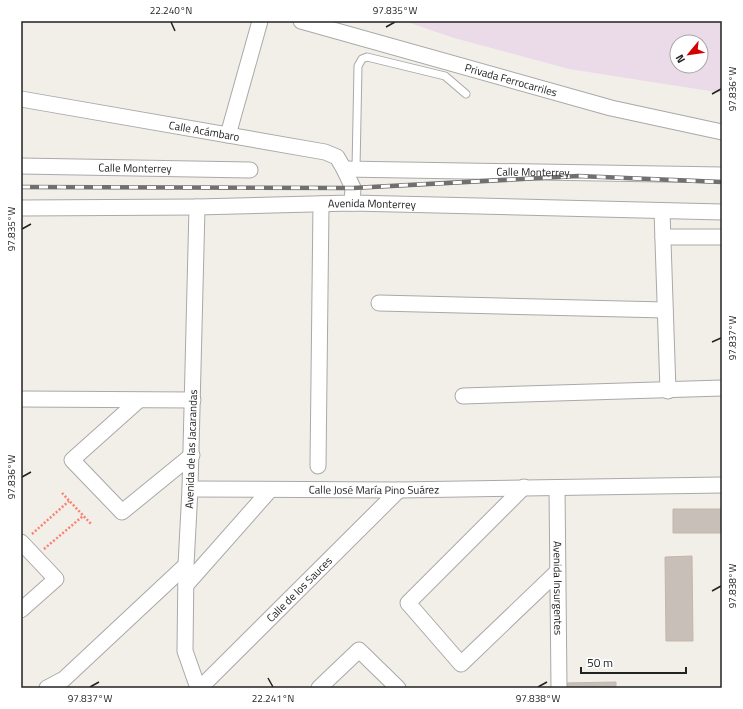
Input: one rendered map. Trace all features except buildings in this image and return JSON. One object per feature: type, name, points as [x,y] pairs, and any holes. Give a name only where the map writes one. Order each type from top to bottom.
[{"type":"street","points":[[228,135],[260,21]]},
{"type":"street","name":"Privada Ferrocarriles","points":[[301,21],[611,108],[722,132]]},
{"type":"street","name":"Calle Acámbaro","points":[[21,99],[325,152],[337,157],[350,169],[353,188],[352,203]]},
{"type":"street","name":"Calle Monterrey","points":[[21,166],[250,170]]},
{"type":"street","name":"Calle Monterrey","points":[[350,169],[722,175]]},
{"type":"street","name":"Avenida Monterrey","points":[[21,208],[198,207],[352,203],[722,212]]},
{"type":"street","points":[[318,466],[321,204]]},
{"type":"street","name":"Avenida de las Jacarandas","points":[[198,207],[192,455],[186,565],[185,651],[199,688]]},
{"type":"street","points":[[662,211],[668,391]]},
{"type":"street","points":[[663,236],[722,237]]},
{"type":"street","points":[[379,304],[665,310]]},
{"type":"street","points":[[463,396],[668,391],[722,388]]},
{"type":"street","points":[[21,399],[138,401],[193,400]]},
{"type":"street","points":[[138,401],[72,460],[122,512],[192,455]]},
{"type":"street","name":"Calle José María Pino Suárez","points":[[190,489],[399,490],[722,485]]},
{"type":"street","points":[[524,487],[408,603],[461,664],[556,573]]},
{"type":"street","name":"Avenida Insurgentes","points":[[557,488],[556,573],[560,688]]},
{"type":"street","points":[[186,585],[270,490]]},
{"type":"street","name":"Calle de los Sauces","points":[[199,688],[399,490]]},
{"type":"street","points":[[21,542],[56,579],[21,610]]},
{"type":"street","points":[[50,687],[64,679],[186,565]]},
{"type":"street","points":[[319,688],[359,650],[398,688]]},
{"type":"lane","points":[[350,169],[358,66],[362,59],[367,57],[445,76],[466,94]]},
{"type":"path","points":[[62,493],[92,525]]},
{"type":"path","points":[[21,542],[69,501]]},
{"type":"path","points":[[35,557],[83,516]]},
{"type":"shaded area","points":[[404,21],[722,21],[722,93],[569,69],[454,38]]},
{"type":"railway","points":[[21,187],[353,188],[578,176],[722,182]]}]
